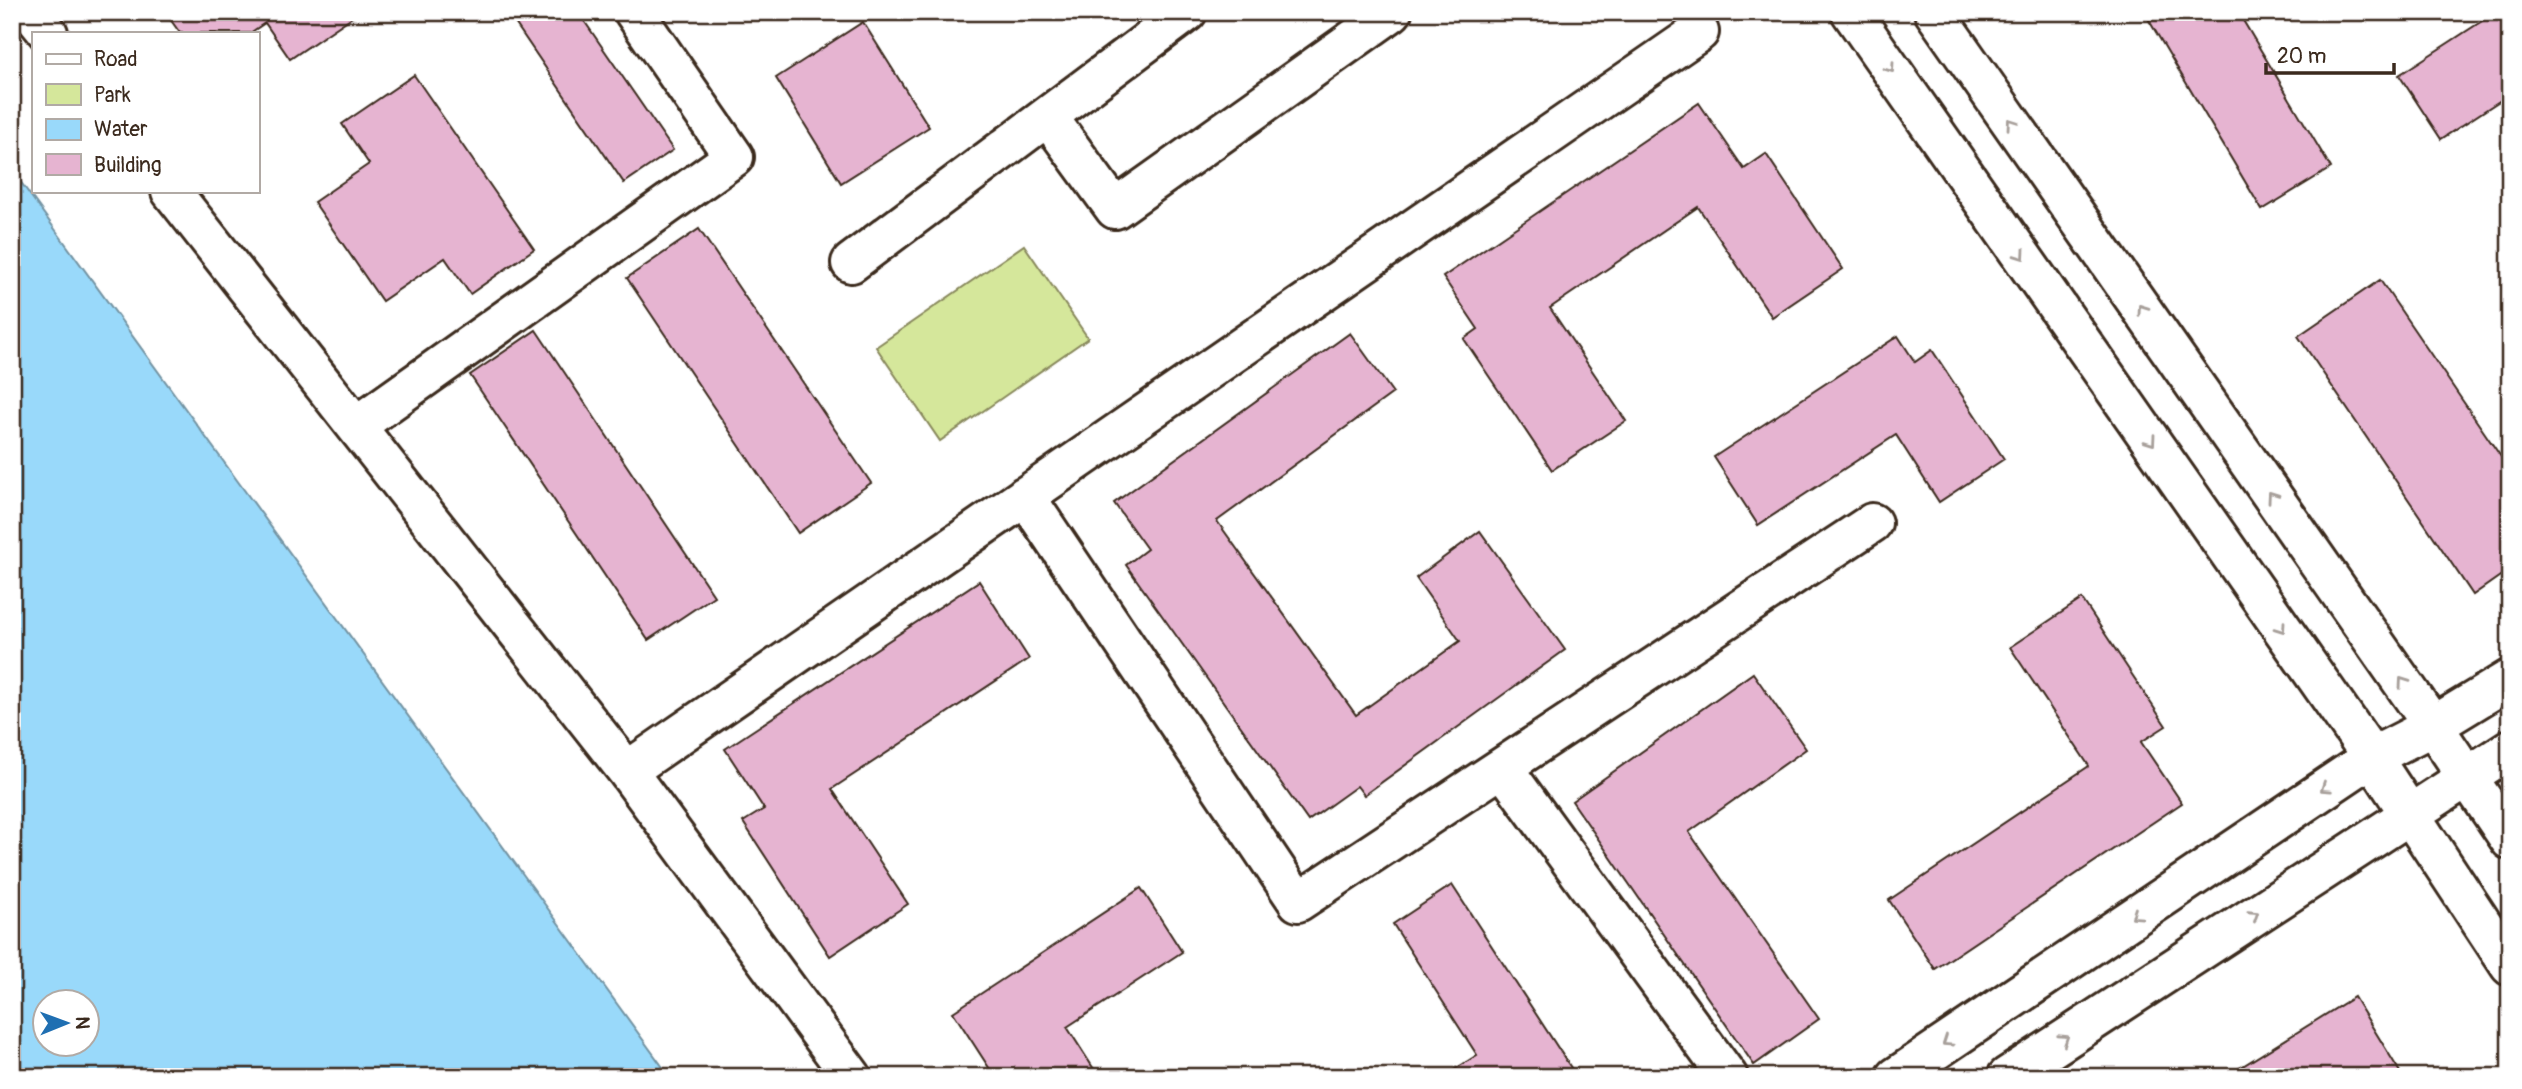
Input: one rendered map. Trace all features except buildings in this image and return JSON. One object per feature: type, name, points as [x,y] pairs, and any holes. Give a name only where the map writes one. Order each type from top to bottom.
[{"type":"street","points":[[31,12],[47,32]]},
{"type":"street","points":[[356,426],[734,157],[634,12]]},
{"type":"street","points":[[851,263],[1187,12]]},
{"type":"street","points":[[1851,12],[2371,757],[2510,966]]},
{"type":"street","points":[[1934,12],[2510,840]]},
{"type":"street","points":[[1048,117],[1115,209],[1391,13]]},
{"type":"street","points":[[627,771],[1699,32]]},
{"type":"street","points":[[173,192],[627,771],[852,1077]]},
{"type":"street","points":[[1025,496],[1298,902],[1872,523]]},
{"type":"street","points":[[1896,1077],[2371,757],[2433,726],[2510,678]]},
{"type":"street","points":[[2007,1077],[2510,749]]},
{"type":"street","points":[[1503,768],[1728,1077]]},
{"type":"green space","points":[[1024,245],[1088,338],[940,441],[876,347]]},
{"type":"water","points":[[12,170],[670,1077],[12,1077]]}]
